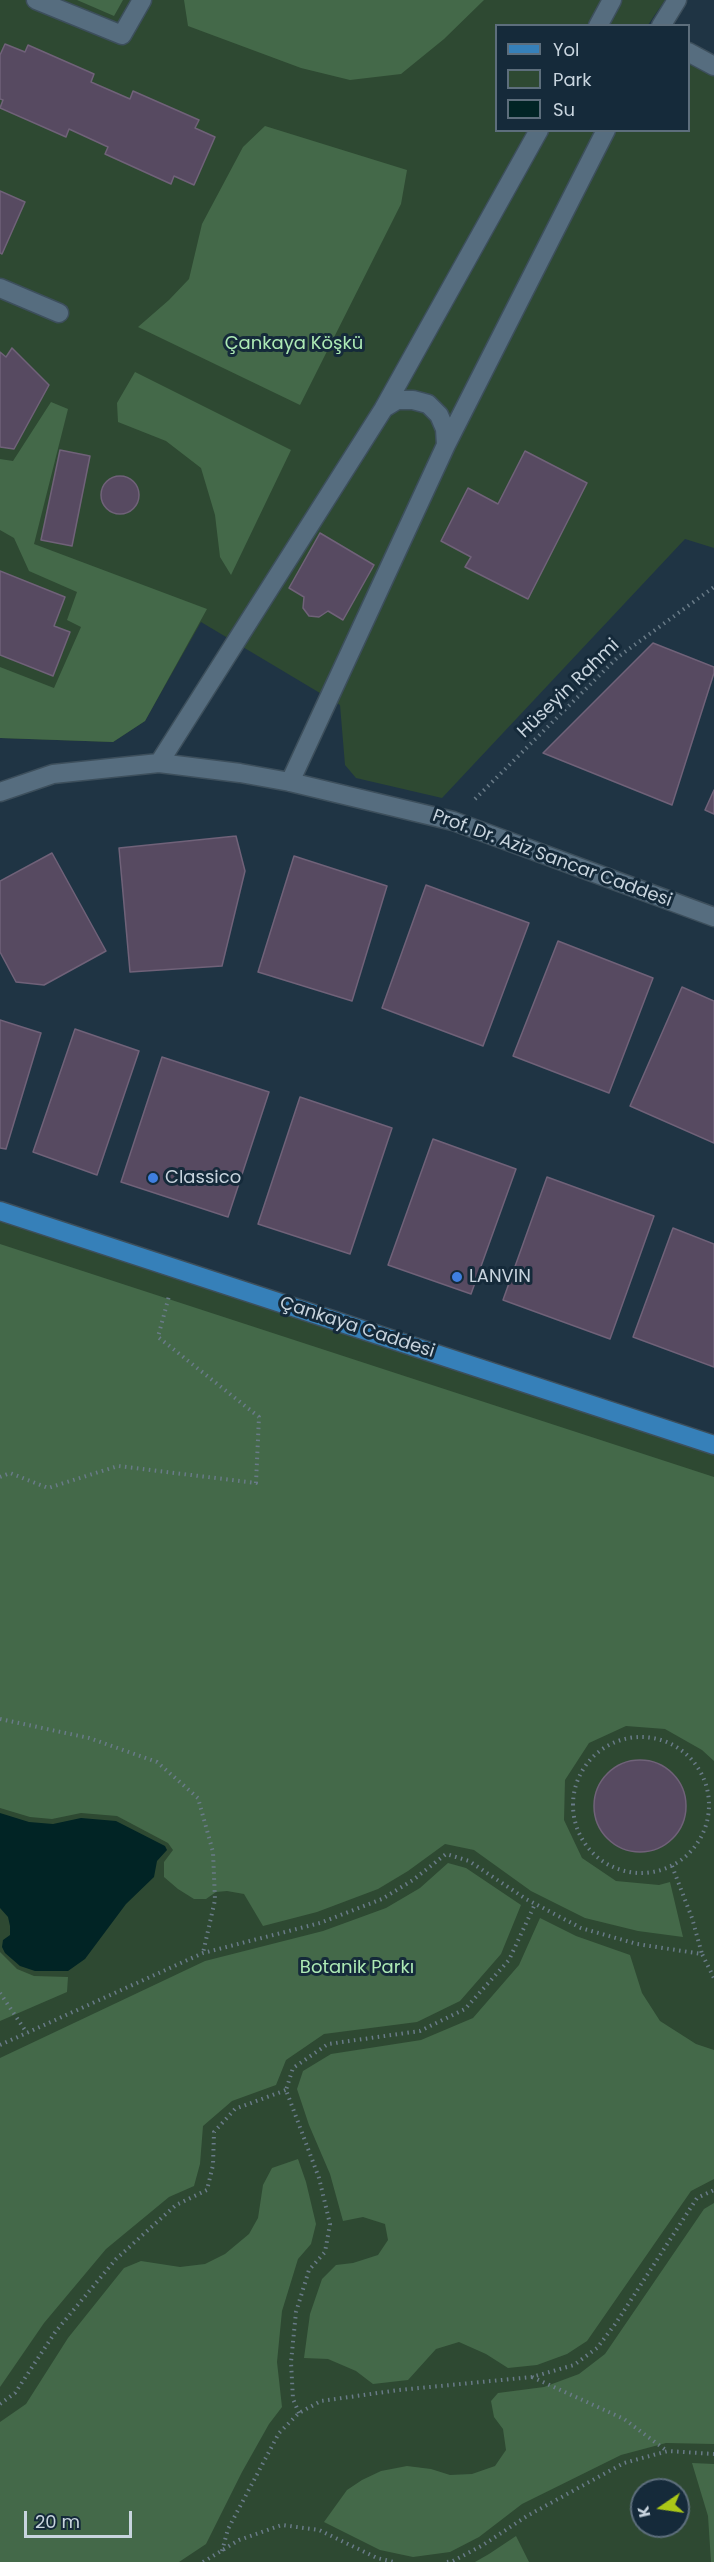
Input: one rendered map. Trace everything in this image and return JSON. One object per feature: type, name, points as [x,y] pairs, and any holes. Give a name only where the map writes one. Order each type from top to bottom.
[{"type":"main road","name":"Çankaya Caddesi","points":[[0,1211],[714,1445]]},
{"type":"street","points":[[36,0],[122,35],[142,0]]},
{"type":"street","points":[[599,24],[612,0]]},
{"type":"street","points":[[662,24],[677,0]]},
{"type":"street","points":[[690,53],[714,66]]},
{"type":"street","points":[[159,763],[384,408],[538,132]]},
{"type":"street","points":[[290,782],[446,445],[605,132]]},
{"type":"street","points":[[0,288],[59,313]]},
{"type":"street","points":[[384,408],[397,400],[413,400],[428,404],[439,415],[446,429],[446,445]]},
{"type":"street","name":"Prof. Dr. Aziz Sancar Caddesi","points":[[0,792],[53,774],[159,763],[240,773],[290,782],[453,821],[714,917]]},
{"type":"path","name":"Hüseyin Rahmi","points":[[453,821],[618,657],[714,587]]},
{"type":"path","points":[[0,1477],[10,1473],[48,1488],[118,1466],[256,1483],[259,1417],[158,1337],[175,1269]]},
{"type":"path","points":[[0,1719],[89,1738],[157,1762],[198,1798],[213,1852],[215,1900],[203,1953]]},
{"type":"path","points":[[649,1736],[671,1742],[688,1755],[702,1772],[709,1793],[709,1815],[703,1836],[690,1853],[672,1866],[650,1873],[626,1872],[605,1863],[587,1848],[576,1827],[572,1804],[577,1781],[588,1761],[606,1745],[627,1737],[649,1736]]},
{"type":"path","points":[[0,2045],[203,1953],[320,1923],[382,1899],[413,1880],[446,1854],[469,1861],[535,1904],[581,1928],[637,1944],[702,1954]]},
{"type":"path","points":[[672,1866],[692,1918],[702,1954],[714,1978]]},
{"type":"path","points":[[299,2413],[293,2399],[291,2362],[296,2312],[309,2270],[325,2252],[330,2224],[319,2178],[286,2090],[293,2068],[328,2044],[420,2031],[465,2009],[509,1960],[535,1904]]},
{"type":"path","points":[[0,1993],[27,2033]]},
{"type":"path","points":[[0,2404],[15,2393],[56,2331],[116,2259],[176,2205],[207,2190],[213,2165],[214,2132],[235,2109],[286,2090]]},
{"type":"path","points":[[222,2551],[228,2529],[279,2433],[299,2413],[321,2401],[399,2390],[532,2377],[574,2365],[597,2348],[697,2198],[714,2190]]},
{"type":"path","points":[[532,2377],[624,2419],[668,2451]]},
{"type":"path","points":[[447,2562],[483,2545],[527,2516],[624,2463],[668,2451],[714,2454]]},
{"type":"path","points":[[203,2562],[239,2540],[282,2525],[319,2530],[377,2558],[394,2562]]},
{"type":"green space","name":"Çankaya Köşkü","points":[[0,0],[665,0],[649,24],[495,24],[495,132],[690,132],[690,60],[714,74],[714,548],[685,539],[442,798],[356,778],[345,765],[340,705],[201,622],[145,721],[113,742],[0,738]]},
{"type":"green space","points":[[77,0],[123,0],[114,16]]},
{"type":"green space","points":[[184,0],[484,0],[444,39],[401,74],[350,80],[301,68],[188,26]]},
{"type":"green space","points":[[265,126],[407,170],[401,204],[300,405],[138,327],[189,279],[202,224],[243,147]]},
{"type":"green space","points":[[135,372],[291,450],[231,575],[220,557],[215,515],[201,468],[166,441],[118,422],[117,403]]},
{"type":"green space","points":[[51,402],[68,409],[34,544],[207,609],[145,721],[113,742],[0,738],[0,667],[54,688],[81,627],[67,620],[77,592],[29,571],[14,538],[0,530],[0,459],[13,461]]},
{"type":"green space","name":"Botanik Parkı","points":[[0,1210],[714,1445],[714,2562],[0,2562]]},
{"type":"green space","points":[[0,1244],[714,1477],[714,1761],[702,1750],[665,1729],[626,1726],[589,1743],[565,1780],[564,1820],[582,1858],[616,1881],[659,1885],[670,1882],[683,1937],[638,1931],[585,1918],[531,1891],[474,1850],[445,1844],[378,1889],[317,1912],[263,1926],[244,1894],[216,1892],[206,1899],[194,1899],[178,1889],[164,1877],[164,1862],[173,1850],[168,1843],[117,1816],[81,1813],[52,1819],[30,1817],[0,1808]]},
{"type":"green space","points":[[448,1863],[466,1868],[521,1905],[501,1954],[460,2001],[417,2022],[324,2034],[286,2060],[276,2085],[232,2101],[203,2126],[200,2164],[194,2186],[169,2197],[106,2249],[44,2323],[0,2387],[0,2058],[205,1961],[323,1931],[386,1908],[420,1888]]},
{"type":"green space","points":[[540,1918],[576,1936],[630,1955],[642,1993],[660,2021],[696,2044],[714,2050],[714,2179],[691,2191],[587,2341],[567,2354],[537,2365],[508,2368],[486,2354],[459,2342],[436,2349],[408,2380],[373,2384],[356,2371],[328,2359],[304,2358],[310,2314],[322,2279],[336,2265],[353,2263],[378,2255],[388,2240],[385,2224],[363,2217],[343,2221],[330,2174],[309,2125],[297,2089],[303,2071],[331,2054],[421,2040],[473,2018],[519,1965]]},
{"type":"green space","points":[[0,1952],[17,1969],[34,1976],[68,1977],[67,1992],[0,2021]]},
{"type":"green space","points":[[298,2159],[316,2224],[311,2244],[298,2259],[282,2311],[277,2362],[282,2407],[269,2424],[242,2472],[206,2544],[179,2562],[0,2562],[0,2422],[26,2404],[68,2338],[124,2268],[141,2261],[180,2267],[205,2264],[225,2254],[249,2234],[258,2218],[263,2185],[272,2168]]},
{"type":"green space","points":[[714,2203],[714,2444],[666,2443],[621,2455],[522,2504],[479,2537],[450,2552],[413,2557],[380,2550],[324,2522],[347,2490],[381,2471],[407,2466],[431,2469],[450,2475],[472,2474],[495,2466],[506,2450],[503,2429],[494,2417],[491,2401],[498,2393],[544,2387],[579,2374],[605,2354],[704,2209]]},
{"type":"green space","points":[[692,2463],[714,2464],[714,2562],[711,2562],[708,2516]]},
{"type":"green space","points":[[516,2536],[529,2562],[475,2562],[489,2554]]},
{"type":"water","points":[[0,1813],[29,1822],[53,1824],[81,1818],[116,1821],[165,1846],[167,1850],[157,1861],[154,1877],[126,1904],[85,1959],[68,1971],[35,1971],[20,1966],[5,1953],[2,1947],[3,1940],[10,1935],[10,1926],[8,1917],[0,1908]]},
{"type":"building","points":[[5,44],[25,52],[28,45],[94,74],[91,82],[130,99],[133,91],[199,120],[195,128],[215,137],[194,185],[174,176],[171,184],[105,154],[108,147],[69,129],[66,137],[0,108],[3,100],[0,99],[0,55]]},
{"type":"building","points":[[0,191],[25,202],[2,254],[0,253]]},
{"type":"building","points":[[12,348],[49,385],[14,449],[0,447],[0,352],[6,357]]},
{"type":"building","points":[[60,450],[90,456],[72,546],[41,540]]},
{"type":"building","points":[[525,451],[587,483],[528,599],[465,567],[471,557],[441,541],[468,488],[498,504]]},
{"type":"building","points":[[120,476],[133,482],[139,495],[133,508],[120,514],[107,508],[101,495],[107,482]]},
{"type":"building","points":[[320,533],[374,565],[343,620],[328,611],[319,617],[309,616],[303,608],[304,597],[289,588]]},
{"type":"building","points":[[0,571],[65,597],[54,626],[70,632],[53,676],[0,655]]},
{"type":"building","points":[[653,643],[714,667],[672,805],[543,753]]},
{"type":"building","points":[[714,790],[714,814],[705,810]]},
{"type":"building","points":[[236,836],[245,871],[222,966],[130,972],[119,848]]},
{"type":"building","points":[[52,853],[106,951],[44,985],[16,982],[0,952],[0,881]]},
{"type":"building","points":[[294,856],[387,886],[352,1001],[258,972]]},
{"type":"building","points":[[426,885],[529,923],[483,1046],[382,1008]]},
{"type":"building","points":[[558,941],[653,978],[609,1093],[513,1056]]},
{"type":"building","points":[[682,987],[714,1001],[714,1143],[630,1106]]},
{"type":"building","points":[[0,1020],[41,1033],[6,1149],[0,1148]]},
{"type":"building","points":[[75,1029],[139,1051],[97,1175],[33,1152]]},
{"type":"building","points":[[162,1057],[269,1092],[228,1217],[121,1182]]},
{"type":"building","points":[[300,1097],[392,1128],[350,1254],[258,1224]]},
{"type":"building","points":[[433,1139],[516,1169],[471,1294],[388,1265]]},
{"type":"building","points":[[547,1177],[654,1216],[610,1339],[503,1300]]},
{"type":"building","points":[[673,1228],[714,1244],[714,1367],[633,1337]]},
{"type":"building","points":[[631,1760],[649,1760],[666,1767],[679,1780],[686,1797],[686,1815],[679,1832],[666,1845],[649,1852],[631,1852],[614,1845],[601,1832],[594,1815],[594,1797],[601,1780],[614,1767]]},
{"type":"place","name":"Classico","points":[[153,1178]]},
{"type":"place","name":"LANVIN","points":[[457,1277]]}]
